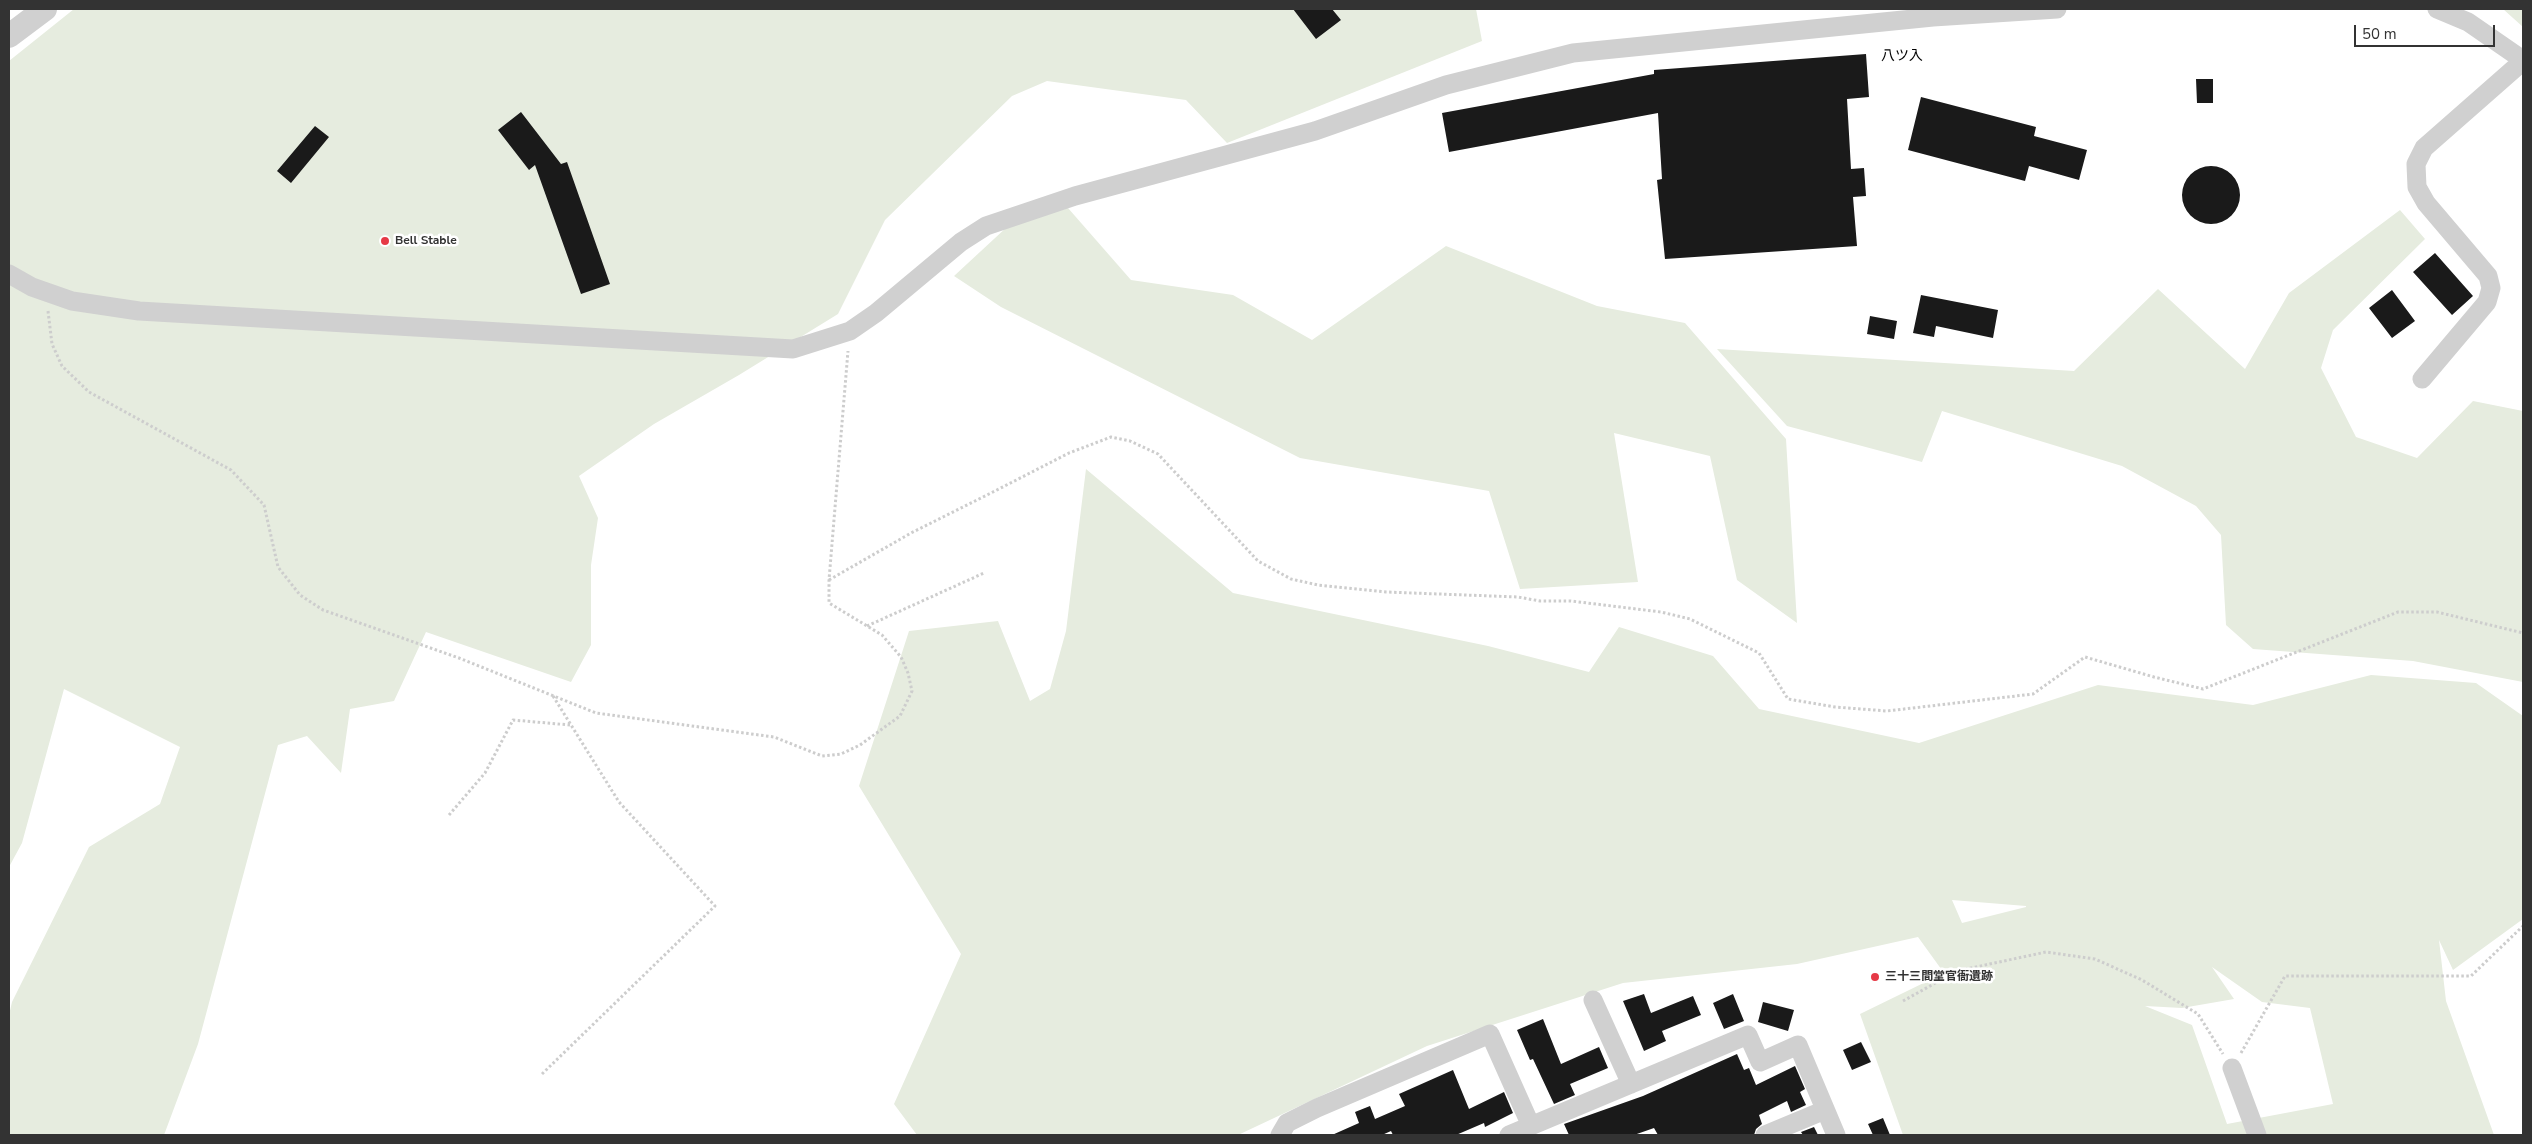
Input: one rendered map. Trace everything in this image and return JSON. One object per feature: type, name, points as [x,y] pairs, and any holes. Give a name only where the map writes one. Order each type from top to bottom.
[{"type":"street","points":[[9,36],[45,9]]},
{"type":"street","points":[[9,274],[32,288],[72,301],[139,311],[793,349],[850,331],[876,313],[961,242],[986,226],[1075,196],[1315,131],[1474,77],[1573,53],[1933,17],[2057,9]]},
{"type":"street","points":[[2422,379],[2487,302],[2492,288],[2488,276],[2426,203],[2417,187],[2416,164],[2424,148],[2523,60],[2468,22],[2437,9]]},
{"type":"street","points":[[1594,1000],[1631,1084]]},
{"type":"street","points":[[1280,1135],[1287,1123],[1317,1108],[1490,1034],[1531,1126]]},
{"type":"street","points":[[1509,1135],[1748,1034],[1760,1062],[1798,1045],[1836,1135]]},
{"type":"street","points":[[2232,1068],[2257,1135]]},
{"type":"street","points":[[1765,1135],[1825,1110]]},
{"type":"path","points":[[46,292],[52,344],[62,366],[89,392],[231,470],[264,505],[278,567],[300,595],[323,610],[459,658],[596,713],[774,737],[822,756],[841,754],[860,745],[900,716],[912,692],[908,673],[901,658],[882,635],[829,603],[829,580],[850,331]]},
{"type":"path","points":[[829,580],[911,533],[1069,453],[1111,437],[1130,440],[1158,454],[1258,561],[1291,579],[1318,585],[1386,592],[1518,597],[1540,601],[1571,601],[1661,612],[1690,619],[1759,653],[1788,699],[1834,707],[1887,711],[2033,694],[2085,656],[2154,677],[2203,689],[2398,612],[2437,612],[2523,633]]},
{"type":"path","points":[[867,626],[984,573]]},
{"type":"path","points":[[542,1074],[715,906],[619,802],[552,695]]},
{"type":"path","points":[[449,815],[485,774],[513,720],[571,725]]},
{"type":"path","points":[[1903,1001],[1956,972],[2046,952],[2095,959],[2142,980],[2198,1014],[2232,1068],[2286,976],[2471,976],[2523,926]]},
{"type":"shaded area","points":[[74,9],[1476,9],[1482,41],[1227,143],[1186,100],[1047,81],[1012,96],[885,220],[838,314],[739,375],[654,424],[579,476],[598,518],[591,565],[591,645],[571,682],[426,632],[394,701],[350,709],[341,773],[307,736],[278,745],[198,1044],[164,1135],[9,1135],[9,1015],[12,1002],[89,847],[160,804],[180,747],[64,689],[22,843],[9,867],[9,61]]},
{"type":"shaded area","points":[[2503,9],[2523,9],[2523,27]]},
{"type":"shaded area","points":[[1068,208],[1131,280],[1233,295],[1312,340],[1446,246],[1597,306],[1685,323],[1786,439],[1797,623],[1737,580],[1710,456],[1614,433],[1638,582],[1520,589],[1489,491],[1300,458],[1001,307],[954,276],[1008,226]]},
{"type":"shaded area","points":[[2400,210],[2425,239],[2333,330],[2321,368],[2356,437],[2417,458],[2473,401],[2523,411],[2523,682],[2413,661],[2253,649],[2226,625],[2221,535],[2196,506],[2122,466],[1942,411],[1922,462],[1787,426],[1717,349],[2074,371],[2158,289],[2245,369],[2289,293]]},
{"type":"shaded area","points":[[1086,469],[1233,593],[1488,646],[1589,672],[1619,627],[1713,656],[1759,709],[1919,743],[2098,685],[2253,705],[2371,675],[2476,683],[2523,716],[2523,919],[2453,970],[2439,940],[2446,1001],[2494,1135],[1903,1135],[1860,1014],[1944,973],[1918,937],[1797,964],[1623,983],[1427,1046],[1238,1135],[917,1135],[894,1104],[961,954],[859,786],[909,631],[998,621],[1030,701],[1050,689],[1066,631]],"holes":[[[1952,900],[2026,906],[2026,907],[1962,923]],[[2212,967],[2262,1002],[2310,1008],[2333,1104],[2227,1124],[2192,1025],[2145,1006],[2182,1008],[2234,999]]]},
{"type":"building","points":[[1293,9],[1332,9],[1341,20],[1316,39]]},
{"type":"building","points":[[1866,54],[1869,97],[1847,99],[1851,169],[1864,168],[1866,196],[1853,197],[1857,246],[1665,259],[1657,180],[1662,179],[1658,113],[1449,152],[1442,113],[1654,74],[1654,70]]},
{"type":"building","points":[[2196,79],[2213,79],[2213,103],[2197,103]]},
{"type":"building","points":[[1921,97],[2036,127],[2034,136],[2087,150],[2079,180],[2029,166],[2025,181],[1908,150]]},
{"type":"building","points":[[521,112],[561,164],[567,162],[610,284],[581,294],[535,165],[529,170],[498,130]]},
{"type":"building","points":[[315,126],[329,137],[291,183],[277,171]]},
{"type":"building","points":[[2211,166],[2227,171],[2235,179],[2240,195],[2235,211],[2227,219],[2211,224],[2195,219],[2187,211],[2182,195],[2187,179],[2195,171]]},
{"type":"building","points":[[2435,253],[2473,296],[2452,315],[2413,272]]},
{"type":"building","points":[[2392,290],[2415,321],[2392,338],[2369,308]]},
{"type":"building","points":[[1921,295],[1998,310],[1993,338],[1936,326],[1934,337],[1913,333]]},
{"type":"building","points":[[1870,316],[1897,321],[1894,339],[1867,334]]},
{"type":"building","points":[[1644,994],[1651,1013],[1693,996],[1701,1015],[1662,1031],[1666,1041],[1644,1051],[1623,1001]]},
{"type":"building","points":[[1733,994],[1744,1021],[1724,1029],[1713,1003]]},
{"type":"building","points":[[1763,1002],[1794,1010],[1788,1031],[1758,1022]]},
{"type":"building","points":[[1543,1019],[1561,1064],[1599,1047],[1608,1068],[1570,1084],[1575,1095],[1554,1104],[1533,1059],[1530,1060],[1517,1030]]},
{"type":"building","points":[[1861,1042],[1871,1062],[1852,1070],[1843,1050]]},
{"type":"building","points":[[1737,1054],[1744,1070],[1749,1068],[1756,1085],[1795,1066],[1805,1089],[1800,1092],[1806,1105],[1791,1112],[1787,1101],[1759,1115],[1762,1124],[1756,1129],[1754,1135],[1658,1135],[1654,1128],[1634,1135],[1569,1135],[1564,1124],[1643,1096]]},
{"type":"building","points":[[1453,1070],[1469,1109],[1504,1092],[1513,1113],[1485,1127],[1484,1123],[1456,1135],[1393,1135],[1391,1131],[1382,1135],[1332,1135],[1359,1123],[1355,1112],[1370,1106],[1375,1119],[1405,1106],[1399,1094]]},
{"type":"building","points":[[1883,1118],[1890,1135],[1873,1135],[1868,1124]]},
{"type":"building","points":[[1814,1127],[1818,1135],[1803,1135],[1801,1132]]},
{"type":"place","name":"Bell Stable","points":[[385,241]]},
{"type":"place","name":"三十三間堂官衙遺跡","points":[[1875,977]]},
{"type":"district","name":"八ツ入","points":[[1902,57]]}]
